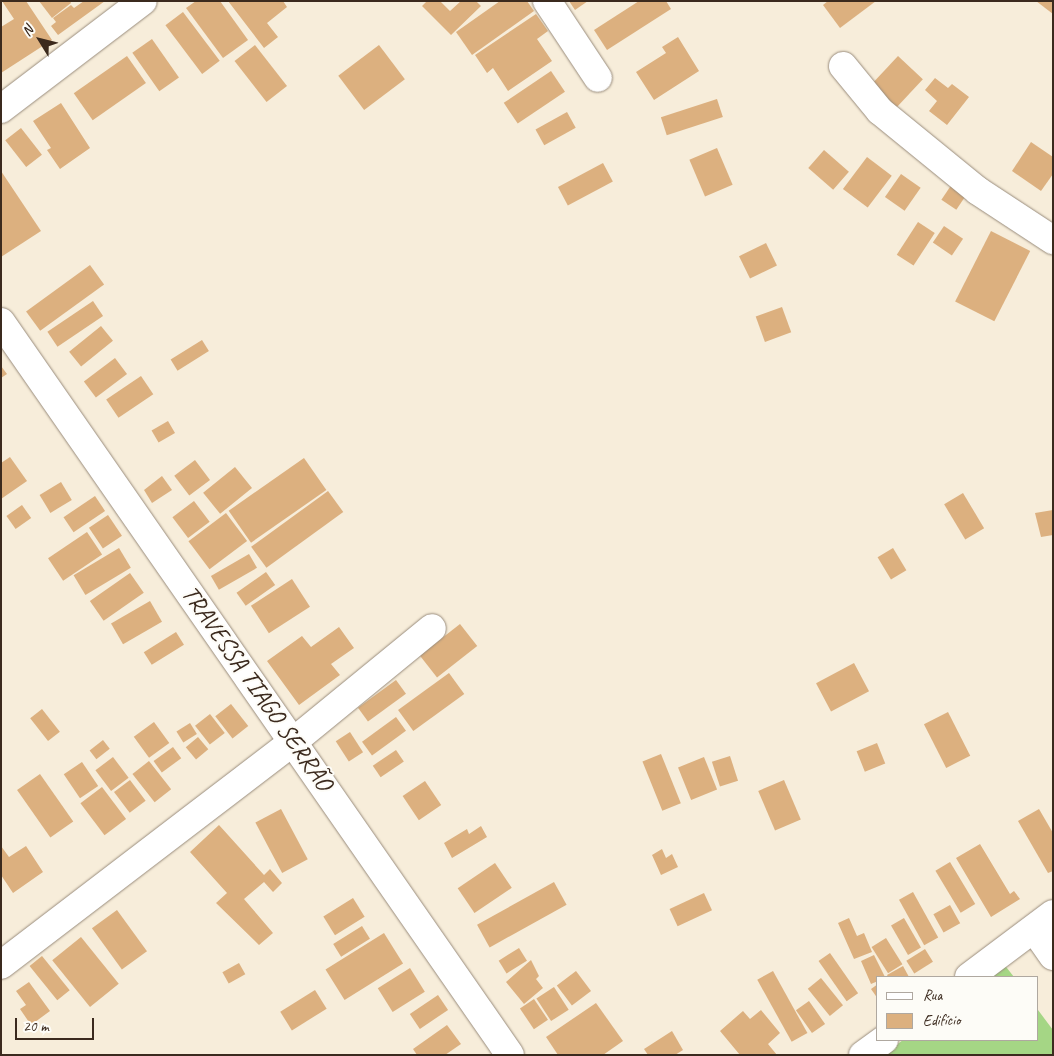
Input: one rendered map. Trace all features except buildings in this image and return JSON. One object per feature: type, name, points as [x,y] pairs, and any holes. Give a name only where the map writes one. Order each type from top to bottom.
[{"type":"street","points":[[1,109],[142,1]]},
{"type":"street","points":[[547,1],[598,78]]},
{"type":"street","points":[[844,66],[880,111],[978,191],[1053,240]]},
{"type":"street","name":"TRAVESSA TIAGO SERRÃO","points":[[1,322],[294,741],[510,1055]]},
{"type":"street","points":[[1,965],[294,741],[432,628]]},
{"type":"street","points":[[970,976],[1043,922],[1053,956]]},
{"type":"street","points":[[863,1055],[883,1041]]},
{"type":"green space","points":[[1003,963],[1013,976],[986,976]]},
{"type":"green space","points":[[1039,1011],[1053,1030],[1053,1055],[883,1055],[902,1041],[1039,1041]]}]
